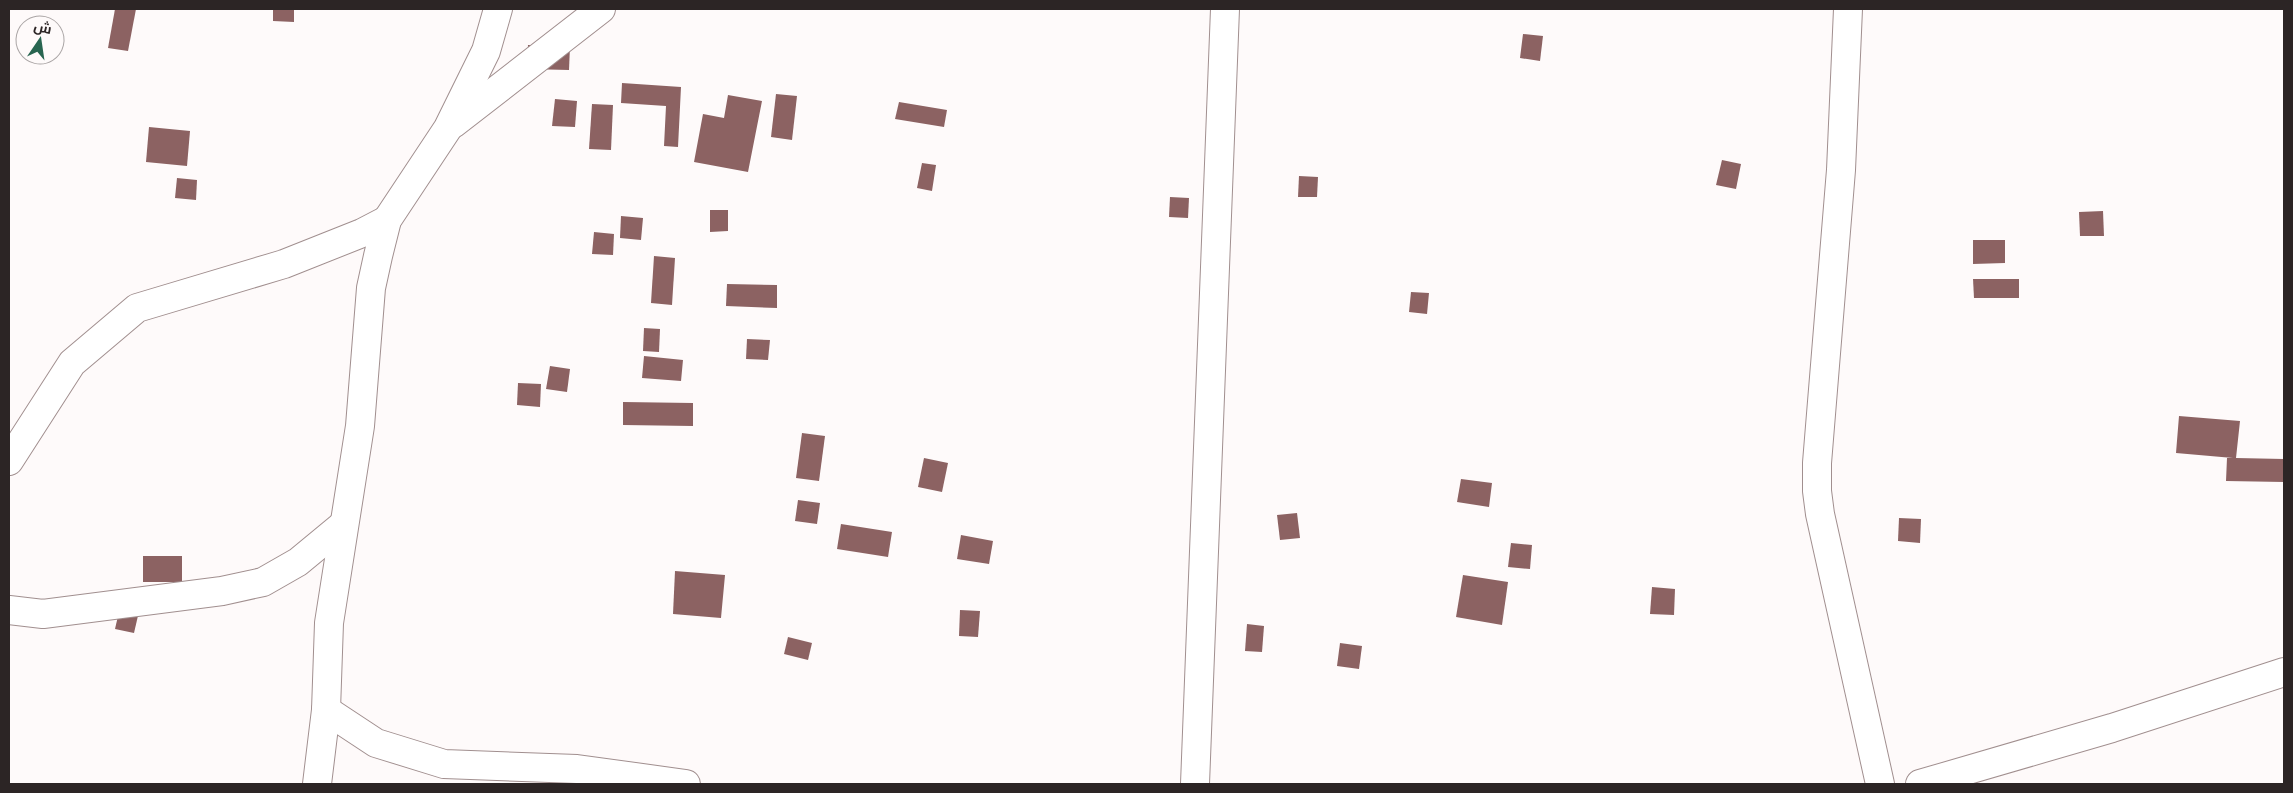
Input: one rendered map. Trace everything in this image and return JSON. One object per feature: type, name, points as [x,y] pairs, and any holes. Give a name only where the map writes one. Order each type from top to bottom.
[{"type":"street","points":[[317,784],[326,710],[329,623],[360,426],[371,288],[387,220],[448,128],[486,51],[498,9]]},
{"type":"street","points":[[448,128],[601,9]]},
{"type":"street","points":[[1195,784],[1224,9]]},
{"type":"street","points":[[1848,9],[1841,170],[1817,463],[1817,491],[1820,514],[1880,784]]},
{"type":"street","points":[[9,461],[72,363],[137,308],[284,264],[362,233],[387,220]]},
{"type":"street","points":[[9,610],[43,614],[222,591],[263,582],[298,562],[344,524]]},
{"type":"street","points":[[1920,784],[2112,728],[2284,672]]},
{"type":"street","points":[[326,710],[376,743],[444,764],[583,777],[686,784]]},
{"type":"building","points":[[115,9],[136,9],[128,51],[108,48]]},
{"type":"building","points":[[273,9],[294,9],[294,22],[273,21]]},
{"type":"building","points":[[1523,34],[1543,36],[1540,61],[1520,58]]},
{"type":"building","points":[[528,45],[570,46],[569,70],[527,69]]},
{"type":"building","points":[[622,83],[681,87],[678,147],[664,146],[666,106],[621,103]]},
{"type":"building","points":[[776,94],[797,96],[792,140],[771,137]]},
{"type":"building","points":[[728,95],[762,101],[748,172],[694,162],[703,114],[724,118]]},
{"type":"building","points":[[555,99],[577,101],[575,127],[552,126]]},
{"type":"building","points":[[899,102],[947,110],[944,127],[895,119]]},
{"type":"building","points":[[592,104],[613,105],[611,150],[589,149]]},
{"type":"building","points":[[149,127],[190,131],[187,166],[146,162]]},
{"type":"building","points":[[1722,160],[1741,164],[1736,189],[1716,185]]},
{"type":"building","points":[[922,163],[936,165],[932,191],[917,188]]},
{"type":"building","points":[[1299,176],[1318,177],[1317,197],[1298,197]]},
{"type":"building","points":[[177,178],[197,180],[196,200],[175,198]]},
{"type":"building","points":[[1170,197],[1189,198],[1188,218],[1169,217]]},
{"type":"building","points":[[710,210],[728,210],[728,231],[710,232]]},
{"type":"building","points":[[2103,211],[2104,236],[2080,236],[2079,212]]},
{"type":"building","points":[[621,216],[643,218],[641,240],[620,238]]},
{"type":"building","points":[[594,232],[614,234],[613,255],[592,254]]},
{"type":"building","points":[[1973,240],[2005,240],[2005,263],[1973,264]]},
{"type":"building","points":[[654,256],[675,258],[672,305],[651,303]]},
{"type":"building","points":[[1973,279],[2019,279],[2019,298],[1974,298]]},
{"type":"building","points":[[727,284],[777,285],[777,308],[726,306]]},
{"type":"building","points":[[1411,292],[1429,293],[1427,314],[1409,312]]},
{"type":"building","points":[[644,328],[660,329],[659,352],[643,351]]},
{"type":"building","points":[[747,339],[770,340],[768,360],[746,359]]},
{"type":"building","points":[[644,356],[683,360],[681,381],[642,378]]},
{"type":"building","points":[[550,366],[570,369],[567,392],[546,389]]},
{"type":"building","points":[[518,383],[541,384],[540,407],[517,405]]},
{"type":"building","points":[[623,402],[693,403],[693,426],[623,425]]},
{"type":"building","points":[[2179,416],[2240,421],[2236,458],[2284,459],[2284,482],[2226,481],[2227,458],[2233,458],[2176,453]]},
{"type":"building","points":[[802,433],[825,436],[819,481],[796,478]]},
{"type":"building","points":[[924,458],[948,463],[942,492],[918,487]]},
{"type":"building","points":[[1461,479],[1492,483],[1489,507],[1457,502]]},
{"type":"building","points":[[798,500],[820,503],[817,524],[795,521]]},
{"type":"building","points":[[1297,513],[1300,538],[1280,540],[1277,515]]},
{"type":"building","points":[[1899,518],[1921,519],[1920,543],[1898,541]]},
{"type":"building","points":[[841,524],[892,532],[888,557],[837,549]]},
{"type":"building","points":[[961,535],[993,541],[989,564],[957,559]]},
{"type":"building","points":[[1511,543],[1532,545],[1530,569],[1508,567]]},
{"type":"building","points":[[143,556],[182,556],[182,582],[143,582]]},
{"type":"building","points":[[675,571],[725,575],[721,618],[673,614]]},
{"type":"building","points":[[1463,575],[1508,582],[1502,625],[1456,617]]},
{"type":"building","points":[[1652,587],[1675,589],[1674,615],[1650,614]]},
{"type":"building","points":[[121,603],[140,607],[134,633],[115,629]]},
{"type":"building","points":[[960,610],[980,611],[978,637],[959,636]]},
{"type":"building","points":[[1247,624],[1264,626],[1262,652],[1245,651]]},
{"type":"building","points":[[788,637],[812,643],[808,660],[784,654]]},
{"type":"building","points":[[1340,643],[1362,646],[1359,669],[1337,666]]}]
